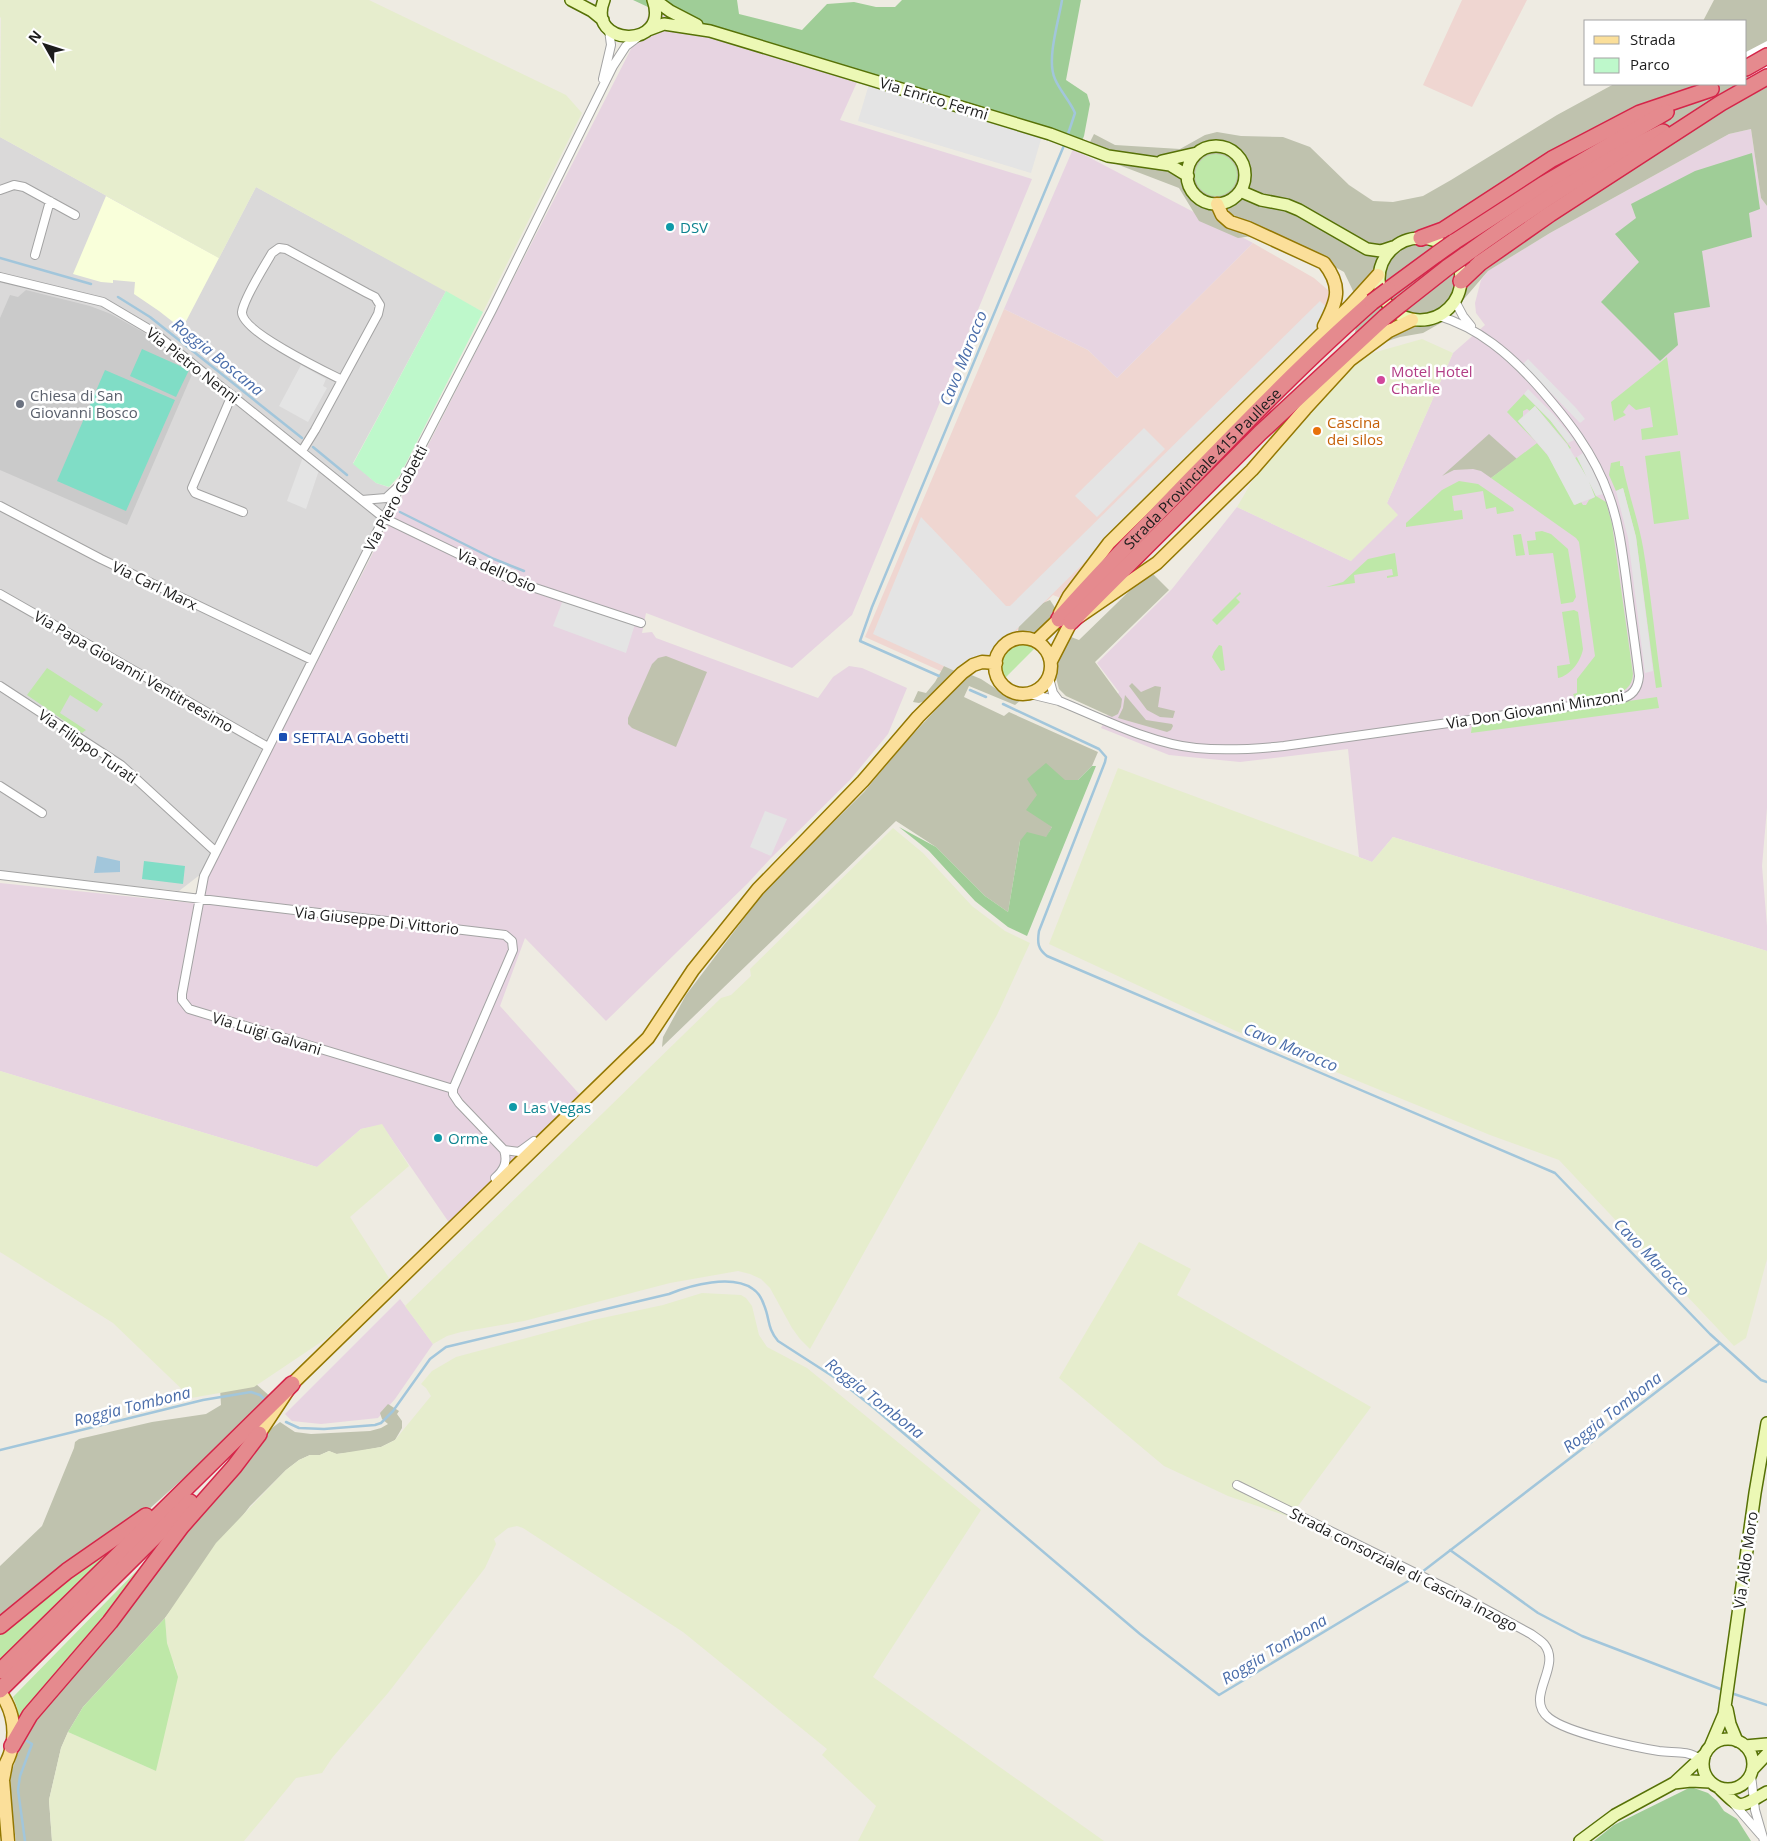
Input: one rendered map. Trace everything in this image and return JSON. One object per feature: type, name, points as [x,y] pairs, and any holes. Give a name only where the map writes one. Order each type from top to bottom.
[{"type":"highway","points":[[1747,67],[1767,56]]},
{"type":"highway","points":[[1461,281],[1480,263],[1542,220],[1721,104],[1767,77]]},
{"type":"highway","points":[[1420,238],[1442,230],[1552,160],[1640,113],[1716,86]]},
{"type":"highway","name":"Strada Provinciale 415 Paullese","points":[[1065,620],[1086,588],[1233,436],[1346,324],[1372,302],[1436,254],[1542,185],[1642,125],[1716,86]]},
{"type":"highway","points":[[1065,620],[1260,433],[1385,317],[1448,267],[1511,222],[1580,177],[1643,142],[1721,104]]},
{"type":"highway","points":[[0,1691],[8,1670],[292,1384]]},
{"type":"highway","points":[[0,1626],[66,1571],[138,1523],[268,1407]]},
{"type":"highway","points":[[8,1670],[259,1434]]},
{"type":"highway","points":[[12,1746],[30,1715],[110,1622],[181,1526],[234,1466],[259,1434]]},
{"type":"main road","points":[[571,0],[592,11],[606,25],[624,38],[633,38],[664,24],[710,31]]},
{"type":"main road","points":[[604,0],[602,14],[606,25]]},
{"type":"main road","points":[[644,32],[653,23],[656,15],[654,0]]},
{"type":"main road","points":[[654,0],[670,11],[710,31]]},
{"type":"main road","name":"Via Enrico Fermi","points":[[710,31],[1050,134],[1108,156],[1170,165],[1188,176]]},
{"type":"main road","points":[[1218,146],[1236,154],[1242,162],[1245,171],[1244,181],[1240,191],[1228,201],[1217,204],[1205,201],[1195,194],[1189,185],[1188,176],[1191,161],[1199,152],[1218,146]]},
{"type":"main road","name":"Via Enrico Fermi","points":[[1157,162],[1187,157],[1199,152]]},
{"type":"main road","points":[[1240,191],[1261,200],[1286,205],[1299,210],[1367,249],[1381,251],[1407,240],[1420,238],[1434,240],[1451,252],[1459,266],[1461,281],[1455,301],[1439,316],[1427,320],[1412,320],[1397,314],[1385,302],[1379,288],[1379,272],[1360,246]]},
{"type":"main road","points":[[1217,204],[1222,215],[1230,222],[1248,228],[1324,262],[1332,273],[1337,294],[1335,304],[1320,336]]},
{"type":"main road","points":[[1395,246],[1386,255],[1379,272],[1320,336],[1108,543],[1069,596],[1060,613],[1065,620],[1158,563],[1252,470],[1305,408],[1350,360],[1389,331],[1412,320]]},
{"type":"main road","name":"Strada Provinciale 415 Paullese","points":[[1036,641],[1065,620]]},
{"type":"main road","name":"Strada Provinciale 415 Paullese","points":[[1051,661],[1065,620]]},
{"type":"main road","points":[[1023,638],[1036,641],[1046,649],[1051,661],[1049,678],[1041,688],[1030,694],[1019,694],[1006,688],[997,675],[996,663],[999,652],[1012,641],[1023,638]]},
{"type":"main road","points":[[259,1434],[292,1384],[648,1038],[693,970],[758,888],[863,781],[918,717],[962,673],[973,665],[982,662],[996,663]]},
{"type":"main road","name":"Via Aldo Moro","points":[[1705,1754],[1724,1714],[1755,1493],[1767,1423]]},
{"type":"main road","points":[[0,1691],[12,1718],[14,1731],[12,1746],[3,1768],[8,1840]]},
{"type":"main road","name":"Via Aldo Moro","points":[[1727,1691],[1728,1717],[1741,1744]]},
{"type":"main road","points":[[1580,1841],[1615,1815],[1674,1783],[1722,1740],[1755,1746],[1767,1744]]},
{"type":"main road","points":[[1741,1744],[1752,1757],[1751,1772]]},
{"type":"main road","points":[[1705,1754],[1703,1768],[1706,1776],[1734,1804],[1743,1805],[1767,1792]]},
{"type":"main road","points":[[1674,1783],[1691,1781],[1729,1789],[1737,1788],[1745,1783],[1751,1772],[1767,1754]]},
{"type":"main road","points":[[0,1824],[8,1840]]},
{"type":"street","points":[[597,98],[611,45],[606,25]]},
{"type":"street","points":[[597,98],[622,52],[630,42],[644,32]]},
{"type":"street","name":"Via Piero Gobetti","points":[[198,899],[204,876],[268,747],[483,327],[597,98]]},
{"type":"street","points":[[0,190],[14,185],[22,186],[75,214]]},
{"type":"street","points":[[35,255],[50,201]]},
{"type":"street","points":[[302,451],[315,430],[378,314],[380,305],[375,298],[367,293],[286,249],[279,248],[272,253],[244,304],[242,313],[244,321],[276,344],[342,380]]},
{"type":"street","name":"Via Pietro Nenni","points":[[0,276],[103,302],[152,331],[384,518]]},
{"type":"street","name":"Via Don Giovanni Minzoni","points":[[1455,301],[1463,316],[1474,330]]},
{"type":"street","name":"Via Don Giovanni Minzoni","points":[[1030,694],[1059,701],[1138,733],[1177,744],[1195,748],[1232,750],[1284,746],[1620,699],[1632,694],[1639,682],[1639,676],[1619,527],[1609,494],[1584,444],[1556,407],[1522,368],[1474,330],[1439,316]]},
{"type":"street","points":[[232,395],[192,488],[194,493],[243,512]]},
{"type":"street","points":[[362,500],[386,498],[404,480]]},
{"type":"street","name":"Via Carl Marx","points":[[0,506],[110,563],[312,660]]},
{"type":"street","name":"Via dell'Osio","points":[[384,518],[514,581],[641,623]]},
{"type":"street","name":"Via Papa Giovanni Ventitreesimo","points":[[0,594],[268,747]]},
{"type":"street","points":[[1049,678],[1053,693],[1059,701]]},
{"type":"street","name":"Via Filippo Turati","points":[[0,686],[121,765],[216,852]]},
{"type":"street","points":[[0,786],[42,813]]},
{"type":"street","name":"Via Giuseppe Di Vittorio","points":[[0,875],[499,933],[510,938],[513,950],[453,1089]]},
{"type":"street","name":"Via Luigi Galvani","points":[[198,899],[182,994],[184,1005],[195,1011],[453,1089]]},
{"type":"street","points":[[453,1089],[455,1098],[504,1150],[507,1158],[504,1168],[473,1200],[465,1216]]},
{"type":"street","points":[[504,1150],[519,1152],[545,1131],[560,1124]]},
{"type":"street","name":"Strada consorziale di Cascina Inzogo","points":[[1237,1485],[1450,1590],[1543,1643],[1550,1659],[1539,1702],[1545,1714],[1551,1720],[1566,1728],[1656,1750],[1705,1754]]},
{"type":"street","points":[[1751,1772],[1754,1800],[1763,1839]]},
{"type":"street","points":[[1734,1804],[1763,1839]]},
{"type":"shaded area","points":[[0,0],[369,0],[566,95],[582,113],[483,312],[256,187],[219,258],[0,137]]},
{"type":"shaded area","points":[[1462,0],[1527,0],[1472,107],[1423,85]]},
{"type":"shaded area","points":[[1714,0],[1767,0],[1767,206],[1761,198],[1751,129],[1729,134],[1550,233],[1488,271],[1446,320],[1423,333],[1400,337],[1351,353],[1357,322],[1355,295],[1344,272],[1273,233],[1238,238],[1199,221],[1179,188],[1085,152],[1094,134],[1115,145],[1180,149],[1205,135],[1217,132],[1241,136],[1283,137],[1310,147],[1349,185],[1373,201],[1393,202],[1423,196],[1557,115],[1612,85],[1747,85],[1747,20],[1704,20]]},
{"type":"shaded area","points":[[652,8],[818,57],[858,80],[840,120],[1032,179],[852,615],[792,668],[646,613],[642,633],[652,632],[656,638],[818,698],[833,677],[849,666],[862,668],[907,688],[888,734],[850,780],[748,883],[606,1021],[525,938],[500,1006],[582,1097],[450,1224],[382,1125],[361,1129],[317,1167],[0,1071],[0,883],[202,904],[207,877]]},
{"type":"shaded area","points":[[869,84],[1042,136],[1031,173],[858,121]]},
{"type":"shaded area","points":[[1751,129],[1761,198],[1767,206],[1767,808],[1762,866],[1767,951],[1393,837],[1372,862],[1359,857],[1348,749],[1240,762],[1169,755],[1101,728],[1119,692],[1097,663],[1172,589],[1237,507],[1351,561],[1387,503],[1453,353],[1485,325],[1476,313],[1475,303],[1481,280],[1488,271],[1550,233],[1729,134]]},
{"type":"shaded area","points":[[0,137],[219,258],[256,187],[446,291],[353,463],[376,483],[397,490],[201,874],[179,891],[0,872]]},
{"type":"shaded area","points":[[1073,149],[1253,243],[1117,378],[1088,350],[1004,309]]},
{"type":"shaded area","points":[[106,196],[219,258],[182,329],[134,294],[135,282],[113,280],[113,283],[101,282],[73,274]]},
{"type":"shaded area","points":[[1253,243],[1314,278],[1329,291],[1337,302],[1068,601],[1053,595],[965,682],[865,637],[1004,309],[1088,350],[1117,378]]},
{"type":"shaded area","points":[[26,290],[90,306],[111,314],[143,332],[193,372],[127,525],[0,470],[0,318],[10,295],[18,297]]},
{"type":"shaded area","points":[[1320,301],[1335,316],[968,677],[873,634],[921,517],[1006,606],[1010,606]]},
{"type":"shaded area","points":[[1422,339],[1453,353],[1387,503],[1398,515],[1351,561],[1237,507],[1275,442],[1362,356]]},
{"type":"shaded area","points":[[1528,359],[1585,419],[1580,423],[1523,364]]},
{"type":"shaded area","points":[[301,365],[326,379],[323,386],[327,388],[308,422],[279,406]]},
{"type":"shaded area","points":[[1528,389],[1554,415],[1574,440],[1568,443],[1550,420],[1524,394]]},
{"type":"shaded area","points":[[1535,406],[1568,446],[1588,479],[1595,497],[1574,505],[1547,454],[1518,421]]},
{"type":"shaded area","points":[[1144,428],[1165,449],[1097,517],[1075,496]]},
{"type":"shaded area","points":[[1489,434],[1517,459],[1491,478],[1481,471],[1473,469],[1454,470],[1442,476]]},
{"type":"shaded area","points":[[1583,453],[1603,494],[1596,496],[1577,457]]},
{"type":"shaded area","points":[[303,457],[319,470],[306,509],[287,501]]},
{"type":"shaded area","points":[[1623,488],[1636,537],[1653,671],[1645,673],[1628,538],[1616,491]]},
{"type":"shaded area","points":[[1150,571],[1169,590],[1095,662],[1122,699],[1118,714],[1112,717],[1066,696],[1059,689],[1055,674],[1058,657],[1064,644],[1071,637],[1079,640]]},
{"type":"shaded area","points":[[563,600],[635,624],[626,653],[553,626]]},
{"type":"shaded area","points":[[1050,600],[1063,620],[1036,633],[1018,631],[1019,626],[1043,603]]},
{"type":"shaded area","points":[[666,656],[707,672],[676,747],[632,728],[628,724],[628,718],[652,664],[658,658]]},
{"type":"shaded area","points":[[967,656],[928,700],[919,703],[913,702],[918,691],[926,693],[935,682],[948,659]]},
{"type":"shaded area","points":[[969,674],[981,679],[1004,694],[1018,699],[1023,698],[1015,705],[969,686],[964,697],[1004,716],[1009,712],[1098,752],[1092,766],[1078,780],[1065,780],[1037,795],[1052,827],[1046,838],[1020,841],[1008,912],[985,896],[936,847],[896,821],[662,1047],[663,1037],[686,995],[758,900],[782,873],[864,792],[904,744]]},
{"type":"shaded area","points":[[1132,683],[1141,692],[1155,686],[1161,687],[1158,707],[1175,711],[1173,718],[1160,717],[1147,710],[1129,686]]},
{"type":"shaded area","points":[[1125,695],[1146,720],[1172,724],[1171,730],[1167,732],[1118,718],[1123,708]]},
{"type":"shaded area","points":[[1118,768],[1372,862],[1393,837],[1767,951],[1767,1259],[1746,1338],[1734,1346],[1559,1160],[1490,1135],[1236,1031],[1049,944]]},
{"type":"shaded area","points":[[765,811],[787,819],[771,856],[750,847]]},
{"type":"shaded area","points":[[893,828],[923,853],[972,906],[1005,931],[1030,943],[997,1015],[810,1349],[792,1328],[770,1288],[761,1279],[738,1271],[670,1283],[524,1321],[461,1332],[447,1336],[433,1344],[405,1306],[721,998],[731,995],[751,976],[750,969]]},
{"type":"shaded area","points":[[0,1071],[317,1167],[361,1129],[382,1124],[409,1166],[350,1217],[389,1278],[327,1338],[254,1387],[191,1398],[113,1323],[0,1252]]},
{"type":"shaded area","points":[[1139,1242],[1191,1269],[1177,1295],[1371,1407],[1290,1517],[1228,1496],[1164,1466],[1059,1378]]},
{"type":"shaded area","points":[[702,1293],[741,1295],[746,1298],[752,1306],[759,1335],[767,1347],[807,1368],[981,1510],[873,1677],[1104,1841],[858,1841],[876,1806],[822,1755],[827,1749],[683,1632],[523,1528],[517,1526],[508,1528],[494,1539],[496,1544],[485,1568],[388,1693],[332,1758],[322,1773],[296,1778],[244,1841],[52,1841],[49,1800],[61,1748],[68,1732],[156,1771],[176,1668],[169,1654],[165,1618],[216,1543],[286,1470],[299,1460],[310,1455],[320,1455],[329,1451],[337,1454],[381,1447],[395,1440],[431,1396],[421,1384],[432,1371],[456,1357],[593,1320],[663,1305]]},
{"type":"shaded area","points":[[400,1299],[433,1344],[395,1399],[378,1418],[321,1424],[292,1421],[285,1414]]},
{"type":"shaded area","points":[[256,1384],[272,1398],[253,1416],[138,1519],[0,1619],[0,1566],[42,1526],[75,1442],[79,1439],[152,1422],[206,1414],[221,1405],[220,1388]]},
{"type":"shaded area","points":[[388,1404],[399,1411],[397,1414],[402,1421],[402,1428],[395,1440],[381,1447],[336,1454],[329,1451],[320,1455],[310,1455],[299,1460],[286,1470],[250,1506],[165,1618],[83,1707],[68,1732],[61,1748],[49,1800],[52,1841],[16,1841],[9,1790],[12,1771],[21,1743],[34,1717],[167,1553],[272,1428],[280,1422],[295,1432],[311,1434],[370,1431],[388,1424],[382,1419],[380,1413]]},
{"type":"green space","points":[[633,0],[737,0],[739,14],[802,30],[827,4],[854,2],[876,7],[895,7],[902,0],[1081,0],[1066,80],[1087,94],[1090,104],[1084,136],[1082,141],[1054,129],[648,7]]},
{"type":"green space","points":[[1752,153],[1760,209],[1749,213],[1752,237],[1702,251],[1710,307],[1674,313],[1678,345],[1660,361],[1601,302],[1639,262],[1615,234],[1636,218],[1631,204],[1695,171]]},
{"type":"green space","points":[[1212,154],[1220,154],[1231,160],[1237,175],[1231,190],[1220,196],[1212,196],[1201,190],[1195,179],[1195,171],[1201,160]]},
{"type":"green space","points":[[446,291],[483,312],[400,475],[389,487],[376,483],[353,464]]},
{"type":"green space","points":[[142,349],[189,370],[176,397],[130,376]]},
{"type":"green space","points":[[1667,357],[1678,435],[1642,440],[1641,429],[1653,427],[1650,407],[1636,410],[1629,404],[1623,412],[1626,415],[1614,421],[1611,402]]},
{"type":"green space","points":[[105,370],[175,400],[126,511],[57,481]]},
{"type":"green space","points":[[1524,394],[1550,420],[1571,448],[1564,452],[1568,445],[1535,406],[1530,411],[1527,409],[1523,411],[1523,416],[1518,421],[1536,442],[1507,412]]},
{"type":"green space","points":[[1537,443],[1549,457],[1575,505],[1581,502],[1583,505],[1586,505],[1589,500],[1595,497],[1570,461],[1577,457],[1596,496],[1606,502],[1612,524],[1633,674],[1627,688],[1612,695],[1575,698],[1573,694],[1577,693],[1577,679],[1595,656],[1579,542],[1491,478]]},
{"type":"green space","points":[[1680,451],[1689,519],[1654,524],[1645,456]]},
{"type":"green space","points":[[1620,461],[1620,466],[1623,466],[1643,547],[1662,687],[1656,688],[1636,537],[1623,488],[1616,491],[1609,475],[1611,463]]},
{"type":"green space","points":[[1459,481],[1478,484],[1513,508],[1514,511],[1497,514],[1496,507],[1486,509],[1483,491],[1452,496],[1454,511],[1462,510],[1463,519],[1406,527],[1406,523],[1442,490]]},
{"type":"green space","points":[[1542,531],[1551,534],[1568,549],[1576,597],[1573,602],[1561,604],[1553,553],[1529,555],[1527,541],[1536,540],[1535,532]]},
{"type":"green space","points":[[1521,534],[1525,555],[1516,556],[1513,535]]},
{"type":"green space","points":[[1395,553],[1398,576],[1387,578],[1387,576],[1393,575],[1392,569],[1354,575],[1355,583],[1326,587],[1343,582],[1368,559]]},
{"type":"green space","points":[[1240,592],[1241,594],[1236,598],[1240,602],[1217,625],[1212,620]]},
{"type":"green space","points":[[1574,610],[1578,612],[1583,649],[1574,667],[1567,674],[1558,678],[1557,666],[1570,664],[1562,612]]},
{"type":"green space","points":[[1017,643],[1026,644],[1034,649],[1005,678],[999,662],[1006,649]]},
{"type":"green space","points":[[1219,645],[1222,646],[1225,670],[1221,671],[1212,657]]},
{"type":"green space","points":[[47,668],[103,704],[97,712],[70,695],[60,713],[86,730],[82,733],[27,695]]},
{"type":"green space","points":[[1657,697],[1659,708],[1471,733],[1472,726],[1479,722]]},
{"type":"green space","points":[[1046,763],[1065,780],[1078,780],[1092,766],[1096,766],[1027,936],[1008,927],[975,901],[929,851],[899,827],[936,847],[985,896],[1008,912],[1020,841],[1027,832],[1046,837],[1052,827],[1026,810],[1037,795],[1027,779]]},
{"type":"green space","points":[[144,861],[185,866],[183,884],[142,879]]},
{"type":"green space","points":[[112,1546],[113,1550],[0,1660],[0,1631]]},
{"type":"green space","points":[[157,1550],[131,1588],[19,1721],[13,1697]]},
{"type":"green space","points":[[165,1618],[167,1643],[178,1677],[156,1771],[68,1732],[83,1707]]},
{"type":"green space","points":[[1691,1787],[1708,1793],[1724,1811],[1737,1819],[1751,1841],[1594,1841],[1614,1825]]},
{"type":"water","points":[[97,856],[120,861],[120,872],[94,873]]},
{"type":"pier","points":[[1767,41],[1767,86],[1750,96],[1747,63],[1747,51]]},
{"type":"waterway","name":"Cavo Marocco","points":[[1062,0],[1052,51],[1052,61],[1055,79],[1075,113],[1067,137]]},
{"type":"waterway","name":"Cavo Marocco","points":[[939,676],[860,641],[872,607],[1065,143]]},
{"type":"waterway","name":"Roggia Boscana","points":[[0,258],[91,284]]},
{"type":"waterway","name":"Roggia Boscana","points":[[118,297],[150,317],[302,438]]},
{"type":"waterway","name":"Roggia Boscana","points":[[313,447],[347,475]]},
{"type":"waterway","name":"Roggia Boscana","points":[[400,512],[494,559],[524,571]]},
{"type":"waterway","name":"Cavo Marocco","points":[[970,690],[986,697]]},
{"type":"waterway","name":"Cavo Marocco","points":[[1003,704],[1099,749],[1106,757],[1039,931],[1039,945],[1047,956],[1555,1173],[1710,1334],[1761,1380],[1767,1382]]},
{"type":"waterway","name":"Roggia Tombona","points":[[286,1422],[299,1428],[324,1429],[375,1425],[381,1423],[393,1411],[430,1359],[446,1347],[669,1294],[688,1287],[711,1282],[734,1282],[753,1289],[759,1294],[772,1332],[778,1341],[840,1381],[874,1408],[1140,1634],[1219,1695],[1415,1577]]},
{"type":"waterway","name":"Roggia Tombona","points":[[1422,1572],[1720,1343]]},
{"type":"waterway","name":"Roggia Tombona","points":[[0,1450],[203,1400],[251,1392],[260,1395],[266,1401]]},
{"type":"waterway","points":[[1450,1550],[1538,1613],[1582,1636],[1723,1690]]},
{"type":"waterway","points":[[1731,1693],[1767,1705]]},
{"type":"waterway","points":[[25,1841],[18,1790],[20,1776],[32,1744],[27,1741]]},
{"type":"place","name":"DSV","points":[[670,227]]},
{"type":"place","name":"Motel Hotel Charlie","points":[[1381,380]]},
{"type":"place","name":"Chiesa di San Giovanni Bosco","points":[[20,404]]},
{"type":"place","name":"Cascina dei silos","points":[[1317,431]]},
{"type":"place","name":"SETTALA Gobetti","points":[[283,737]]},
{"type":"place","name":"Las Vegas","points":[[513,1107]]},
{"type":"place","name":"Orme","points":[[438,1138]]}]
